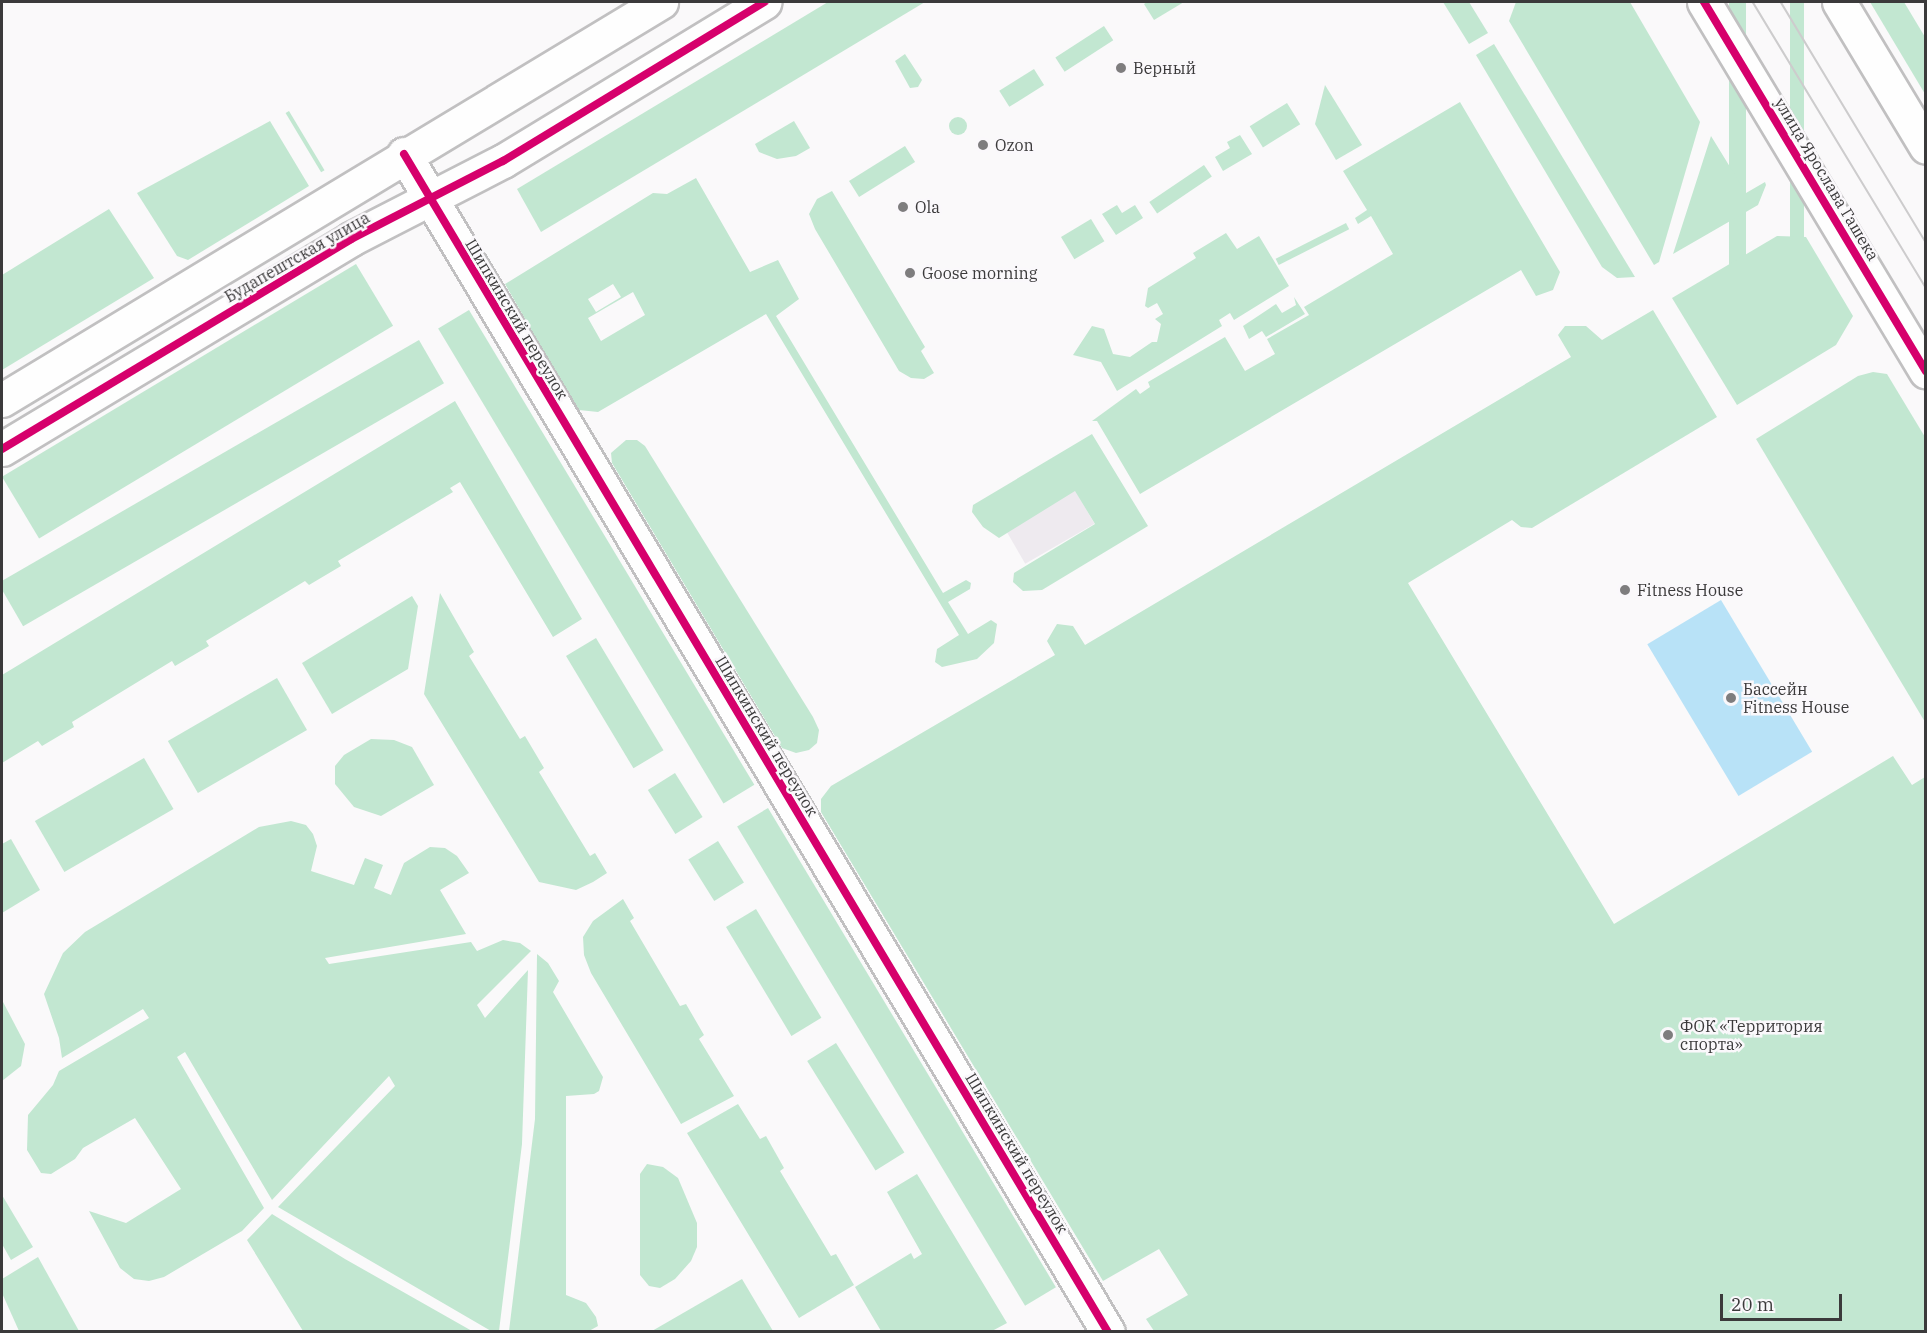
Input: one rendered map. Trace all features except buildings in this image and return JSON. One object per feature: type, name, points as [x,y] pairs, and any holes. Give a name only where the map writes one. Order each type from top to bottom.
[{"type":"street","name":"Будапештская улица","points":[[2,400],[404,154],[661,2]]},
{"type":"street","name":"Будапештская улица","points":[[2,449],[351,239],[503,161],[765,2]]},
{"type":"street","name":"улица Ярослава Гашека","points":[[1704,2],[1926,371]]},
{"type":"street","points":[[1839,2],[1926,147]]},
{"type":"street","name":"Шипкинский переулок","points":[[404,154],[1108,1332]]},
{"type":"shaded area","points":[[1075,490],[1094,524],[1025,564],[1006,530]]},
{"type":"green space","points":[[828,2],[925,2],[541,232],[517,189]]},
{"type":"green space","points":[[1147,2],[1184,2],[1154,20],[1144,4]]},
{"type":"green space","points":[[1443,2],[1469,2],[1488,33],[1469,44]]},
{"type":"green space","points":[[1516,2],[1630,2],[1700,122],[1659,262],[1654,265],[1509,21]]},
{"type":"green space","points":[[1729,2],[1746,2],[1746,382],[1729,382]]},
{"type":"green space","points":[[1790,2],[1804,2],[1804,264],[1790,264]]},
{"type":"green space","points":[[1870,2],[1904,2],[1925,37],[1925,94]]},
{"type":"green space","points":[[1104,26],[1113,40],[1065,72],[1055,58]]},
{"type":"green space","points":[[1494,44],[1635,277],[1617,278],[1602,267],[1476,55]]},
{"type":"green space","points":[[905,54],[922,80],[918,87],[910,88],[895,61]]},
{"type":"green space","points":[[1034,69],[1044,85],[1009,107],[999,91]]},
{"type":"green space","points":[[1325,85],[1362,145],[1336,160],[1315,124]]},
{"type":"green space","points":[[1460,102],[1560,272],[1553,290],[1536,296],[1521,270],[1140,494],[1097,421],[1092,421],[1136,389],[1140,394],[1150,387],[1148,382],[1225,337],[1245,371],[1275,354],[1267,339],[1309,315],[1304,307],[1393,254],[1371,216],[1358,224],[1355,218],[1367,210],[1343,171]]},
{"type":"green space","points":[[1287,103],[1300,124],[1263,148],[1250,126]]},
{"type":"green space","points":[[289,111],[325,170],[321,172],[286,113]]},
{"type":"green space","points":[[954,117],[962,117],[967,122],[965,133],[954,135],[949,130],[949,122]]},
{"type":"green space","points":[[270,121],[309,186],[188,260],[177,256],[137,193]]},
{"type":"green space","points":[[794,121],[810,148],[796,156],[777,159],[759,152],[755,144]]},
{"type":"green space","points":[[1240,135],[1252,154],[1223,171],[1215,157],[1230,148],[1227,142]]},
{"type":"green space","points":[[1711,136],[1746,193],[1765,182],[1766,185],[1758,205],[1673,254]]},
{"type":"green space","points":[[905,146],[915,162],[859,197],[849,181]]},
{"type":"green space","points":[[1204,165],[1212,177],[1157,214],[1149,202]]},
{"type":"green space","points":[[696,178],[750,272],[778,260],[799,299],[776,316],[943,593],[966,580],[971,583],[970,589],[948,602],[968,634],[991,620],[997,624],[994,643],[977,659],[942,667],[935,662],[937,649],[959,635],[766,314],[598,412],[579,410],[505,284],[653,193],[667,194]],"holes":[[[613,284],[621,297],[596,312],[588,299]],[[633,292],[645,315],[601,341],[588,318]]]},
{"type":"green space","points":[[832,191],[925,347],[921,351],[934,373],[924,379],[911,378],[899,371],[815,229],[809,214],[817,199]]},
{"type":"green space","points":[[1117,205],[1122,213],[1135,205],[1143,218],[1116,235],[1102,214]]},
{"type":"green space","points":[[109,209],[154,278],[2,370],[2,275]]},
{"type":"green space","points":[[1091,219],[1104,241],[1074,259],[1061,237]]},
{"type":"green space","points":[[1346,223],[1349,229],[1279,265],[1276,259]]},
{"type":"green space","points":[[1226,233],[1237,249],[1259,236],[1289,286],[1234,320],[1230,313],[1219,320],[1222,326],[1117,391],[1101,362],[1073,355],[1092,326],[1104,329],[1113,354],[1130,357],[1152,342],[1157,342],[1161,324],[1155,319],[1163,314],[1157,303],[1148,308],[1145,306],[1148,288],[1196,258],[1193,253]]},
{"type":"green space","points":[[1777,236],[1806,237],[1853,316],[1836,345],[1737,405],[1672,298]]},
{"type":"green space","points":[[356,264],[393,326],[39,538],[2,477]]},
{"type":"green space","points":[[1294,297],[1305,314],[1266,337],[1262,331],[1249,339],[1243,326],[1276,304],[1282,313],[1296,305]]},
{"type":"green space","points":[[469,310],[754,785],[723,803],[438,329]]},
{"type":"green space","points":[[1653,310],[1717,417],[1532,528],[1521,527],[1512,520],[1408,583],[1614,924],[1893,756],[1912,785],[1925,777],[1925,1331],[1154,1331],[1146,1319],[1188,1295],[1159,1249],[1103,1281],[821,812],[821,799],[831,786],[1055,655],[1047,641],[1057,624],[1073,626],[1085,645],[1571,357],[1558,335],[1565,326],[1586,326],[1602,340]]},
{"type":"green space","points":[[419,340],[444,383],[23,626],[2,590],[2,581]]},
{"type":"green space","points":[[1873,372],[1887,374],[1925,437],[1925,722],[1756,439],[1858,376]]},
{"type":"green space","points":[[455,401],[582,619],[553,637],[460,482],[450,488],[453,492],[338,561],[341,566],[309,585],[305,581],[206,641],[209,646],[175,666],[172,661],[72,722],[74,727],[42,746],[38,741],[2,763],[2,675]]},
{"type":"green space","points":[[1092,434],[1148,526],[1042,590],[1023,591],[1013,582],[1014,573],[1095,524],[1075,491],[999,538],[983,527],[972,512],[973,505]]},
{"type":"green space","points":[[626,440],[637,440],[645,446],[813,717],[819,730],[817,743],[809,750],[796,753],[782,748],[612,463],[611,453]]},
{"type":"green space","points":[[440,593],[474,652],[469,656],[520,739],[525,736],[544,768],[539,772],[590,856],[595,853],[607,873],[593,882],[576,890],[539,882],[424,694]]},
{"type":"green space","points":[[412,596],[418,606],[408,669],[332,714],[302,663]]},
{"type":"green space","points":[[596,638],[663,750],[633,768],[566,656]]},
{"type":"green space","points":[[277,678],[307,730],[198,793],[168,741]]},
{"type":"green space","points":[[371,739],[394,740],[412,747],[434,785],[381,816],[354,807],[335,784],[335,766],[344,755]]},
{"type":"green space","points":[[144,758],[174,809],[64,872],[35,821]]},
{"type":"green space","points":[[675,773],[703,817],[675,834],[648,790]]},
{"type":"green space","points":[[768,808],[1056,1287],[1025,1306],[737,827]]},
{"type":"green space","points":[[291,821],[306,825],[313,834],[317,846],[311,871],[354,885],[365,858],[383,865],[374,888],[391,895],[404,863],[430,847],[445,848],[457,856],[469,873],[440,890],[466,934],[325,958],[329,964],[471,942],[477,951],[503,940],[520,943],[531,951],[477,1005],[485,1018],[528,970],[522,1144],[499,1331],[491,1331],[278,1207],[395,1086],[389,1076],[272,1200],[185,1052],[177,1057],[264,1208],[242,1231],[164,1277],[149,1281],[134,1279],[120,1268],[89,1211],[126,1223],[181,1189],[135,1118],[83,1148],[75,1159],[51,1174],[41,1173],[27,1150],[28,1115],[53,1085],[59,1071],[149,1018],[143,1009],[62,1058],[59,1038],[44,994],[63,953],[85,932],[259,827]]},
{"type":"green space","points":[[11,839],[40,890],[2,913],[2,844]]},
{"type":"green space","points":[[718,841],[744,883],[714,901],[688,860]]},
{"type":"green space","points":[[623,899],[634,918],[630,921],[680,1006],[686,1004],[704,1035],[699,1039],[734,1096],[681,1124],[591,973],[584,955],[583,937],[593,921]]},
{"type":"green space","points":[[756,909],[821,1018],[791,1036],[726,927]]},
{"type":"green space","points":[[537,954],[548,963],[559,981],[553,992],[603,1077],[599,1091],[594,1094],[566,1096],[566,1295],[586,1303],[596,1317],[598,1326],[589,1331],[509,1331],[535,1119]]},
{"type":"green space","points":[[2,1000],[25,1044],[21,1066],[2,1081]]},
{"type":"green space","points":[[836,1043],[904,1152],[876,1170],[807,1061]]},
{"type":"green space","points":[[738,1104],[760,1139],[766,1136],[784,1168],[780,1171],[831,1256],[836,1254],[854,1285],[799,1318],[687,1133]]},
{"type":"green space","points":[[647,1164],[663,1167],[678,1178],[697,1223],[697,1247],[691,1261],[675,1279],[660,1288],[649,1286],[640,1275],[640,1174]]},
{"type":"green space","points":[[917,1174],[1007,1323],[992,1331],[881,1331],[855,1287],[911,1253],[914,1259],[922,1254],[887,1192]]},
{"type":"green space","points":[[2,1195],[33,1247],[11,1260],[2,1244]]},
{"type":"green space","points":[[272,1214],[345,1259],[472,1331],[303,1331],[247,1240]]},
{"type":"green space","points":[[38,1257],[79,1331],[19,1331],[2,1293],[2,1279]]},
{"type":"green space","points":[[742,1279],[773,1331],[652,1331]]},
{"type":"water","name":"Бассейн Fitness House","points":[[1721,600],[1812,752],[1738,796],[1647,644]]},
{"type":"tram line","points":[[1753,2],[1926,288]]},
{"type":"tram line","points":[[1781,2],[1926,242]]},
{"type":"cycle path","points":[[2,449],[351,239],[503,161],[765,2]]},
{"type":"cycle path","points":[[1704,2],[1926,371]]},
{"type":"cycle path","points":[[404,154],[1108,1332]]},
{"type":"place","name":"Верный","points":[[1121,68]]},
{"type":"place","name":"Ozon","points":[[983,145]]},
{"type":"place","name":"Ola","points":[[903,207]]},
{"type":"place","name":"Goose morning","points":[[910,273]]},
{"type":"place","name":"Fitness House","points":[[1625,590]]},
{"type":"place","name":"Бассейн Fitness House","points":[[1731,698]]},
{"type":"place","name":"ФОК «Территория спорта»","points":[[1668,1035]]}]
